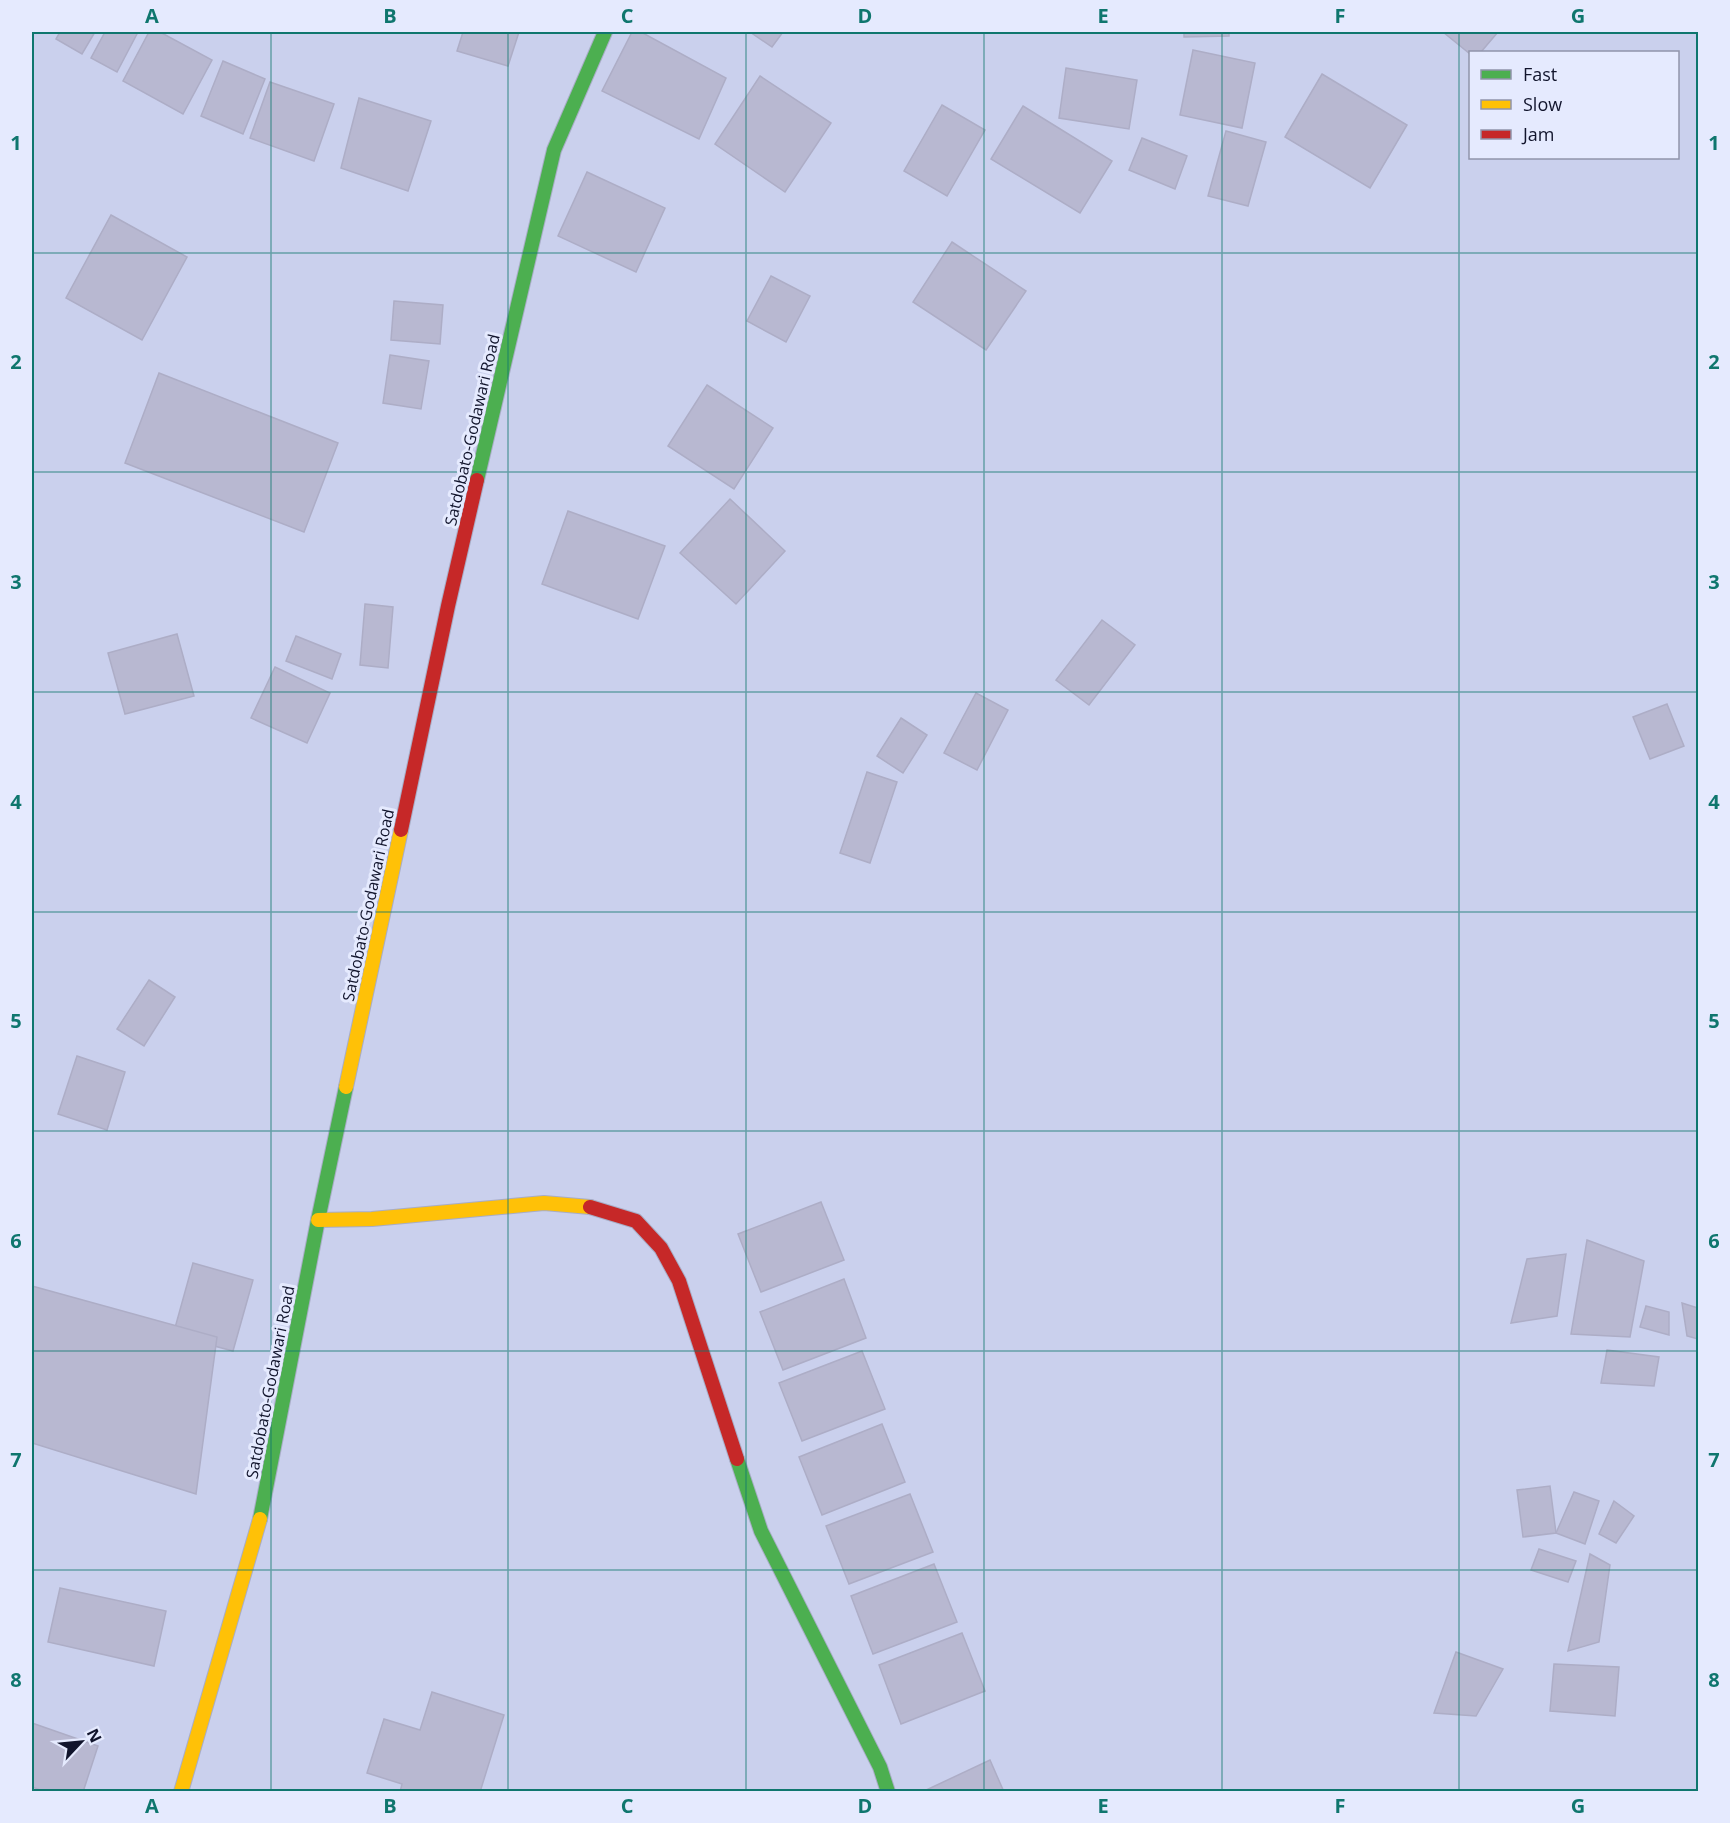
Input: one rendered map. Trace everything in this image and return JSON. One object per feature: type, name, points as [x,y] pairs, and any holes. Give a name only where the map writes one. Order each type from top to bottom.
[{"type":"street","name":"Satdobato-Godawari Road","points":[[181,1791],[260,1518],[318,1220],[448,606],[554,150],[605,32]]},
{"type":"street","points":[[318,1220],[372,1219],[544,1203],[594,1207],[636,1221],[661,1248],[679,1281],[761,1531],[880,1767],[888,1791]]},
{"type":"building","points":[[60,32],[95,32],[82,54],[56,39]]},
{"type":"building","points":[[105,32],[138,32],[117,72],[91,58]]},
{"type":"building","points":[[149,32],[160,32],[212,60],[183,114],[123,81]]},
{"type":"building","points":[[463,32],[519,32],[508,66],[457,51]]},
{"type":"building","points":[[632,32],[641,32],[726,78],[699,139],[602,91]]},
{"type":"building","points":[[750,32],[783,32],[772,47]]},
{"type":"building","points":[[1184,32],[1229,32],[1229,36],[1184,37]]},
{"type":"building","points":[[1443,32],[1498,32],[1482,51],[1469,51],[1469,53]]},
{"type":"building","points":[[1193,50],[1255,63],[1242,128],[1180,115]]},
{"type":"building","points":[[223,61],[265,79],[243,134],[201,116]]},
{"type":"building","points":[[1066,68],[1137,80],[1129,129],[1059,118]]},
{"type":"building","points":[[1322,74],[1407,125],[1370,188],[1285,137]]},
{"type":"building","points":[[760,76],[831,123],[785,192],[715,144]]},
{"type":"building","points":[[270,82],[334,104],[314,161],[250,138]]},
{"type":"building","points":[[359,98],[431,121],[408,191],[341,168]]},
{"type":"building","points":[[942,105],[985,130],[947,196],[904,171]]},
{"type":"building","points":[[1023,106],[1112,161],[1080,213],[991,159]]},
{"type":"building","points":[[1226,131],[1266,142],[1248,206],[1208,196]]},
{"type":"building","points":[[1142,138],[1187,156],[1175,189],[1129,170]]},
{"type":"building","points":[[587,172],[665,208],[636,272],[558,236]]},
{"type":"building","points":[[111,215],[187,257],[142,340],[66,298]]},
{"type":"building","points":[[952,242],[1026,291],[986,350],[913,302]]},
{"type":"building","points":[[771,276],[810,296],[786,342],[747,321]]},
{"type":"building","points":[[394,301],[443,305],[440,344],[391,340]]},
{"type":"building","points":[[390,355],[429,361],[421,409],[383,403]]},
{"type":"building","points":[[159,373],[338,443],[304,532],[125,463]]},
{"type":"building","points":[[707,385],[773,428],[734,489],[668,446]]},
{"type":"building","points":[[730,499],[785,551],[736,604],[680,553]]},
{"type":"building","points":[[568,511],[665,546],[638,619],[542,584]]},
{"type":"building","points":[[365,604],[393,607],[388,668],[360,665]]},
{"type":"building","points":[[1102,620],[1135,645],[1089,705],[1056,680]]},
{"type":"building","points":[[177,634],[194,696],[125,714],[108,653]]},
{"type":"building","points":[[296,636],[341,654],[332,679],[286,661]]},
{"type":"building","points":[[275,667],[330,693],[307,743],[251,718]]},
{"type":"building","points":[[976,693],[1008,710],[977,770],[944,753]]},
{"type":"building","points":[[1667,704],[1684,746],[1650,759],[1633,717]]},
{"type":"building","points":[[901,718],[927,735],[903,773],[877,756]]},
{"type":"building","points":[[867,772],[897,782],[870,863],[840,853]]},
{"type":"building","points":[[149,980],[175,997],[144,1046],[117,1029]]},
{"type":"building","points":[[77,1056],[125,1072],[107,1130],[58,1114]]},
{"type":"building","points":[[821,1202],[844,1260],[761,1292],[738,1234]]},
{"type":"building","points":[[1587,1240],[1644,1261],[1630,1337],[1571,1334]]},
{"type":"building","points":[[1566,1254],[1557,1316],[1511,1323],[1527,1259]]},
{"type":"building","points":[[193,1263],[253,1280],[233,1351],[173,1335]]},
{"type":"building","points":[[844,1279],[866,1338],[783,1370],[760,1312]]},
{"type":"building","points":[[32,1286],[217,1337],[196,1494],[32,1443]]},
{"type":"building","points":[[1682,1303],[1698,1308],[1698,1339],[1687,1336]]},
{"type":"building","points":[[1646,1306],[1669,1312],[1669,1335],[1640,1327]]},
{"type":"building","points":[[1607,1350],[1659,1357],[1654,1386],[1601,1383]]},
{"type":"building","points":[[862,1351],[885,1409],[802,1441],[779,1383]]},
{"type":"building","points":[[882,1424],[905,1482],[822,1515],[799,1457]]},
{"type":"building","points":[[1550,1486],[1556,1533],[1523,1537],[1517,1490]]},
{"type":"building","points":[[1574,1492],[1599,1501],[1585,1544],[1556,1533]]},
{"type":"building","points":[[910,1494],[933,1552],[849,1584],[826,1526]]},
{"type":"building","points":[[1614,1501],[1634,1516],[1616,1543],[1599,1534]]},
{"type":"building","points":[[1539,1549],[1576,1561],[1568,1582],[1531,1570]]},
{"type":"building","points":[[1590,1554],[1610,1565],[1599,1642],[1568,1651]]},
{"type":"building","points":[[934,1564],[957,1622],[873,1654],[851,1596]]},
{"type":"building","points":[[60,1588],[166,1611],[154,1666],[48,1642]]},
{"type":"building","points":[[962,1633],[985,1691],[901,1724],[879,1665]]},
{"type":"building","points":[[1456,1652],[1503,1669],[1476,1716],[1434,1713]]},
{"type":"building","points":[[1554,1664],[1619,1667],[1615,1716],[1550,1711]]},
{"type":"building","points":[[432,1692],[504,1715],[480,1792],[400,1792],[402,1784],[367,1773],[384,1719],[420,1730]]},
{"type":"building","points":[[32,1723],[98,1746],[83,1792],[46,1792],[32,1787]]},
{"type":"building","points":[[990,1760],[1004,1792],[922,1792]]},
{"type":"traffic: fast","points":[[477,480],[554,150],[605,32]]},
{"type":"traffic: fast","points":[[260,1519],[346,1087]]},
{"type":"traffic: fast","points":[[737,1459],[761,1531],[880,1767],[888,1792]]},
{"type":"traffic: slow","points":[[346,1087],[401,830]]},
{"type":"traffic: slow","points":[[318,1220],[372,1219],[544,1203],[590,1207]]},
{"type":"traffic: slow","points":[[181,1792],[260,1519]]},
{"type":"traffic: jam","points":[[401,830],[477,480]]},
{"type":"traffic: jam","points":[[590,1207],[636,1221],[661,1248],[679,1281],[737,1459]]}]
